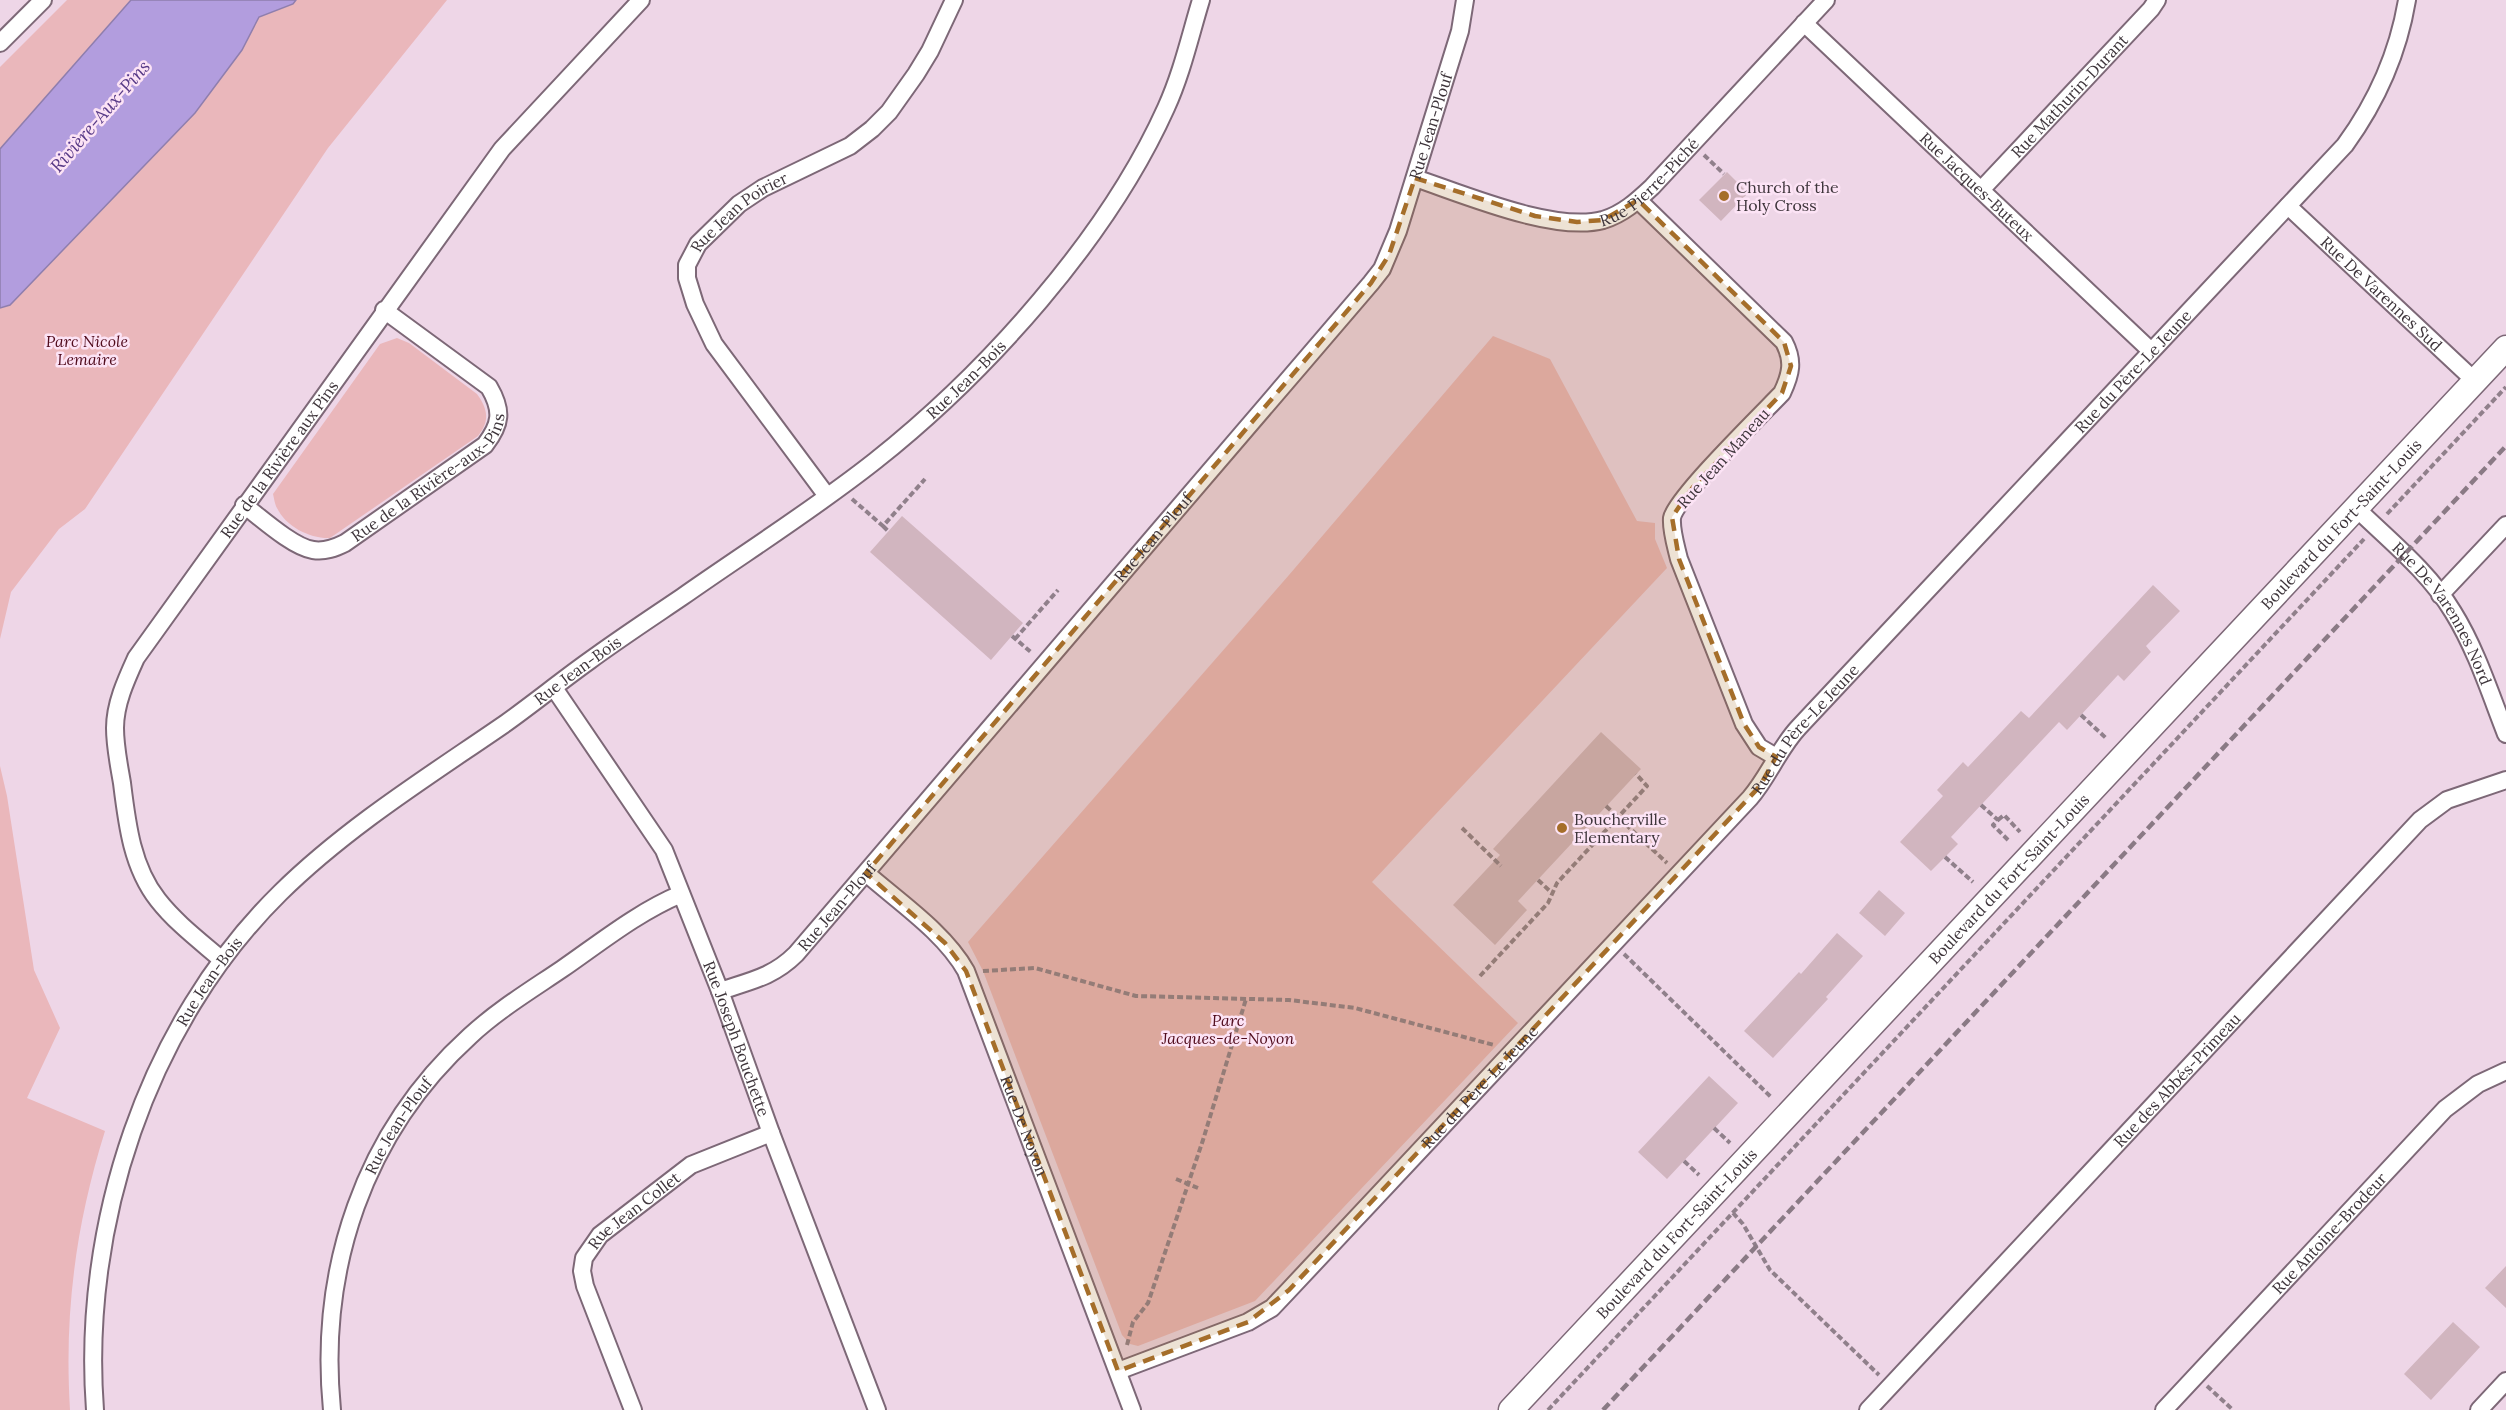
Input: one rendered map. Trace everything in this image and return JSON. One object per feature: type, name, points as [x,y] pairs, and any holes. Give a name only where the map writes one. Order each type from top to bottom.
[{"type":"street","points":[[0,43],[43,0]]},
{"type":"street","name":"Rue de la Rivière aux Pins","points":[[222,960],[158,900],[143,876],[128,824],[115,727],[124,682],[136,658],[244,505],[512,136],[640,0]]},
{"type":"street","name":"Rue Jean Poirier","points":[[827,496],[714,344],[692,296],[687,278],[687,265],[698,244],[739,204],[763,188],[850,146],[872,129],[889,112],[916,74],[930,51],[954,0]]},
{"type":"street","name":"Rue Jean-Bois","points":[[95,1410],[93,1349],[98,1281],[107,1220],[124,1155],[161,1064],[195,1002],[222,960],[278,894],[313,864],[397,799],[585,664],[877,460],[950,395],[1025,316],[1092,234],[1139,162],[1168,103],[1201,0]]},
{"type":"street","name":"Rue Jean-Plouf","points":[[720,991],[766,976],[781,968],[866,873],[1371,283],[1389,255],[1415,178],[1460,31],[1465,0]]},
{"type":"street","name":"Rue Pierre-Piché","points":[[1415,178],[1535,216],[1570,222],[1603,220],[1638,200],[1826,0]]},
{"type":"street","name":"Rue Mathurin-Durant","points":[[1981,189],[2157,0]]},
{"type":"street","name":"Rue du Père-Le Jeune","points":[[1118,1371],[1248,1323],[1272,1308],[1750,798],[1799,727],[2344,145],[2373,102],[2396,48],[2407,0]]},
{"type":"street","name":"Rue Jacques-Buteux","points":[[1804,23],[2150,350]]},
{"type":"street","name":"Rue Jean Maneau","points":[[1638,200],[1784,342],[1790,354],[1789,378],[1782,393],[1693,487],[1677,505],[1672,516],[1673,536],[1679,559],[1744,724],[1760,747],[1776,758]]},
{"type":"street","name":"Rue De Varennes Sud","points":[[2288,206],[2475,381]]},
{"type":"street","name":"Rue de la Rivière-aux-Pins","points":[[244,505],[296,543],[312,550],[328,550],[345,543],[485,445],[496,430],[499,414],[497,400],[489,387],[384,310]]},
{"type":"street","name":"Boulevard du Fort-Saint-Louis","points":[[1511,1410],[2506,348]]},
{"type":"street","name":"Rue De Varennes Nord","points":[[2356,508],[2440,595],[2464,632],[2506,734]]},
{"type":"street","points":[[2440,595],[2506,525]]},
{"type":"street","name":"Rue Joseph Bouchette","points":[[554,688],[655,834],[720,991],[771,1133],[877,1410]]},
{"type":"street","name":"Rue des Abbés-Primeau","points":[[1868,1410],[2420,820],[2447,800],[2506,780]]},
{"type":"street","name":"Rue De Noyon","points":[[866,873],[945,943],[958,956],[966,971],[1132,1410]]},
{"type":"street","name":"Rue Jean-Plouf","points":[[332,1410],[328,1354],[334,1287],[354,1208],[367,1177],[402,1114],[448,1058],[489,1019],[644,912],[681,894]]},
{"type":"street","name":"Rue Antoine-Brodeur","points":[[2164,1410],[2445,1109],[2478,1083],[2506,1071]]},
{"type":"street","name":"Rue Jean Collet","points":[[633,1410],[585,1286],[582,1271],[584,1258],[600,1235],[691,1165],[771,1133]]},
{"type":"street","points":[[2479,1410],[2506,1381]]},
{"type":"path","points":[[1701,152],[1724,174]]},
{"type":"path","name":"Boulevard du Fort-Saint-Louis","points":[[2392,509],[2506,387]]},
{"type":"path","points":[[883,526],[925,479]]},
{"type":"path","points":[[850,497],[888,531]]},
{"type":"path","name":"Boulevard du Fort-Saint-Louis","points":[[1548,1410],[2354,549]]},
{"type":"path","points":[[1035,656],[1013,637],[1058,590]]},
{"type":"path","points":[[2081,714],[2108,739]]},
{"type":"path","points":[[1480,976],[1548,903],[1557,883],[1647,786],[1636,774]]},
{"type":"path","points":[[1981,805],[1998,820]]},
{"type":"path","points":[[1606,806],[1668,865]]},
{"type":"path","points":[[2010,842],[1993,825],[1998,820],[2004,815],[2020,832]]},
{"type":"path","points":[[1462,828],[1501,866]]},
{"type":"path","points":[[1945,857],[1973,882]]},
{"type":"path","points":[[1538,880],[1552,893]]},
{"type":"path","points":[[1624,954],[1772,1098]]},
{"type":"path","points":[[979,971],[1035,968],[1136,996],[1289,1000],[1355,1008],[1499,1047]]},
{"type":"path","points":[[1127,1346],[1133,1322],[1148,1303],[1246,999]]},
{"type":"path","points":[[1714,1128],[1730,1143]]},
{"type":"path","points":[[1684,1161],[1699,1175]]},
{"type":"path","points":[[1176,1179],[1198,1188]]},
{"type":"path","points":[[1733,1213],[1743,1224],[1770,1270],[1880,1376]]},
{"type":"path","points":[[2206,1385],[2233,1410]]},
{"type":"highlighted area","points":[[1415,178],[1535,216],[1577,222],[1603,220],[1638,200],[1784,342],[1791,366],[1782,393],[1693,487],[1672,517],[1679,559],[1744,724],[1759,747],[1776,757],[1760,786],[1614,944],[1289,1290],[1248,1322],[1118,1371],[966,971],[945,943],[866,873],[1371,283],[1389,255]]},
{"type":"green space","points":[[67,0],[131,0],[0,149],[0,67]]},
{"type":"green space","name":"Parc Nicole Lemaire","points":[[296,0],[447,0],[328,148],[85,509],[59,529],[11,592],[0,639],[0,308],[10,305],[195,113],[242,50],[259,17],[293,4]]},
{"type":"green space","name":"Parc Jacques-de-Noyon","points":[[1493,336],[1550,359],[1637,521],[1655,523],[1655,539],[1667,568],[1372,882],[1518,1023],[1255,1301],[1138,1346],[1130,1344],[1122,1335],[983,971],[968,942],[1289,575]]},
{"type":"green space","points":[[397,338],[409,343],[477,394],[486,415],[482,431],[330,538],[307,534],[286,521],[276,505],[273,494],[380,344]]},
{"type":"green space","points":[[0,766],[7,796],[34,970],[60,1028],[27,1098],[105,1131],[86,1200],[74,1269],[69,1338],[70,1410],[0,1410]]},
{"type":"water","name":"Rivière-Aux-Pins","points":[[131,0],[296,0],[293,4],[259,17],[242,50],[195,113],[10,305],[0,308],[0,149]]},
{"type":"building","name":"Church of the Holy Cross","points":[[1727,172],[1748,193],[1721,221],[1699,200]]},
{"type":"building","points":[[902,516],[1023,623],[991,660],[870,552]]},
{"type":"building","points":[[2153,585],[2180,611],[2146,646],[2151,652],[2124,681],[2118,675],[2067,730],[2059,722],[1951,837],[1958,844],[1931,871],[1900,842],[1943,796],[1937,790],[1963,762],[1968,767],[2021,711],[2029,718]]},
{"type":"building","points":[[1601,732],[1641,769],[1518,901],[1527,910],[1495,945],[1453,905],[1500,855],[1493,849]]},
{"type":"building","points":[[1879,890],[1905,913],[1885,936],[1859,913]]},
{"type":"building","points":[[1837,933],[1863,956],[1826,997],[1828,999],[1773,1058],[1744,1031],[1799,972],[1801,974]]},
{"type":"building","points":[[1709,1076],[1738,1103],[1667,1179],[1638,1152]]},
{"type":"building","points":[[2506,1266],[2506,1308],[2485,1288]]},
{"type":"building","points":[[2453,1322],[2480,1347],[2431,1400],[2404,1374]]},
{"type":"railway","points":[[1603,1410],[2506,446]]},
{"type":"place","name":"Church of the Holy Cross","points":[[1724,196]]},
{"type":"place","name":"Boucherville Elementary","points":[[1562,828]]}]
